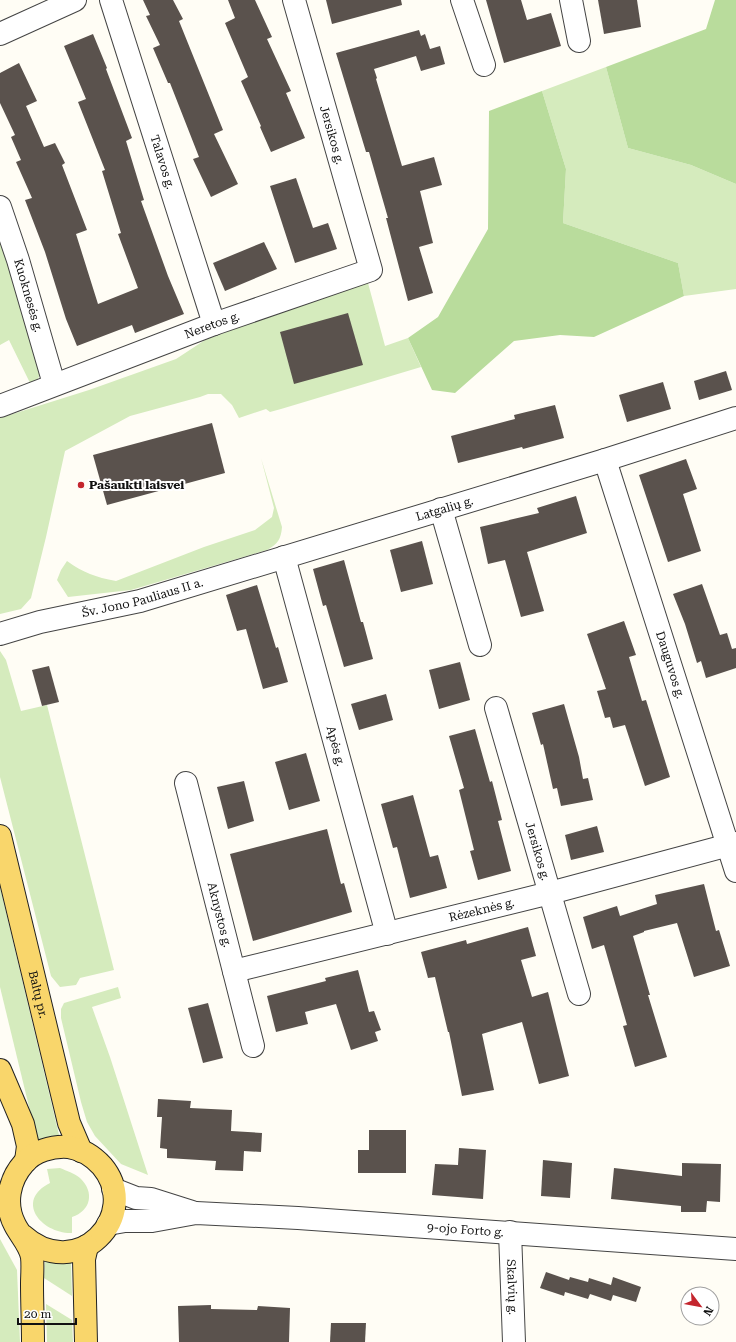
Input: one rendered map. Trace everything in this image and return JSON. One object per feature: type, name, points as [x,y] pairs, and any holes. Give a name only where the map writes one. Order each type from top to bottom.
[{"type":"main road","name":"Baltų pr.","points":[[0,836],[69,1123],[81,1151]]},
{"type":"main road","points":[[0,1070],[23,1124],[28,1146],[26,1161]]},
{"type":"main road","points":[[58,1147],[81,1151],[102,1166],[110,1179],[113,1189],[113,1207],[108,1224],[103,1233],[87,1246],[76,1251],[65,1253],[42,1249],[31,1243],[22,1235],[5,1212],[9,1204],[9,1192],[6,1181],[26,1161],[35,1154],[46,1149],[58,1147]]},
{"type":"main road","points":[[22,1235],[32,1256],[33,1342]]},
{"type":"main road","points":[[86,1342],[84,1259],[87,1246]]},
{"type":"street","points":[[0,34],[75,0]]},
{"type":"street","name":"Talavos g.","points":[[111,0],[214,324]]},
{"type":"street","name":"Jersikos g.","points":[[294,0],[371,270]]},
{"type":"street","points":[[462,0],[484,65]]},
{"type":"street","points":[[571,0],[579,41]]},
{"type":"street","name":"Kuoknesės g.","points":[[0,207],[18,260],[54,384]]},
{"type":"street","name":"Neretos g.","points":[[54,384],[214,324],[371,270]]},
{"type":"street","points":[[0,406],[54,384]]},
{"type":"street","name":"Latgalių g.","points":[[284,557],[605,460],[736,418]]},
{"type":"street","name":"Dauguvos g.","points":[[605,460],[732,845],[736,871]]},
{"type":"street","points":[[441,509],[480,645]]},
{"type":"street","name":"Šv. Jono Pauliaus II a.","points":[[0,634],[40,622],[140,601],[284,557]]},
{"type":"street","name":"Apės g.","points":[[284,557],[387,934]]},
{"type":"street","name":"Jersikos g.","points":[[496,708],[579,994]]},
{"type":"street","name":"Aknystos g.","points":[[186,783],[253,1046]]},
{"type":"street","name":"Rėzeknės g.","points":[[234,971],[550,893],[732,845]]},
{"type":"street","name":"9-ojo Forto g.","points":[[113,1189],[136,1198],[151,1199],[196,1213]]},
{"type":"street","name":"9-ojo Forto g.","points":[[108,1224],[125,1221],[152,1221],[196,1213],[510,1232],[736,1249]]},
{"type":"street","name":"Skalvių g.","points":[[510,1232],[514,1342]]},
{"type":"green space","points":[[715,0],[736,0],[736,184],[691,165],[628,148],[606,67],[706,29]]},
{"type":"green space","points":[[606,67],[628,148],[691,165],[736,184],[736,289],[684,296],[678,263],[563,223],[566,169],[542,91]]},
{"type":"green space","points":[[542,91],[566,169],[563,223],[678,263],[684,296],[594,337],[560,335],[514,341],[455,393],[432,390],[408,338],[438,317],[488,229],[489,111]]},
{"type":"green space","points":[[0,238],[41,372],[37,381],[31,385],[9,340],[0,345]]},
{"type":"green space","points":[[362,281],[368,283],[385,346],[408,338],[421,367],[281,409],[270,412],[266,409],[239,418],[232,405],[221,394],[208,394],[130,416],[65,451],[31,598],[21,609],[0,614],[0,418],[89,390],[176,359],[205,340]]},
{"type":"green space","points":[[261,458],[282,527],[280,538],[274,546],[267,550],[131,590],[68,597],[57,580],[67,561],[90,574],[116,581],[204,547],[255,530],[272,517],[274,508]]},
{"type":"green space","points":[[0,651],[6,660],[21,711],[47,705],[114,970],[80,978],[76,985],[60,987],[51,976],[0,777]]},
{"type":"green space","points":[[0,887],[60,1139],[38,1144],[0,987]]},
{"type":"green space","points":[[118,987],[121,998],[92,1007],[110,1057],[148,1175],[121,1164],[95,1136],[87,1122],[61,1018],[61,1009],[64,1003]]},
{"type":"green space","points":[[60,1168],[73,1173],[80,1178],[88,1189],[89,1200],[87,1206],[72,1217],[72,1233],[61,1232],[42,1222],[36,1215],[33,1207],[34,1199],[39,1190],[50,1183],[47,1169]]},
{"type":"green space","points":[[0,1239],[17,1270],[20,1342],[0,1342]]},
{"type":"green space","points":[[45,1258],[71,1262],[72,1296],[44,1278]]},
{"type":"green space","points":[[46,1304],[72,1320],[73,1342],[47,1342]]},
{"type":"building","points":[[143,0],[173,0],[183,19],[179,21],[223,130],[214,134],[238,184],[211,197],[193,159],[199,157],[170,83],[168,83],[153,48],[160,45],[146,16],[150,15]]},
{"type":"building","points":[[228,0],[255,0],[272,37],[267,39],[291,91],[286,93],[305,138],[271,152],[241,81],[248,77],[225,23],[235,18]]},
{"type":"building","points":[[326,0],[401,0],[402,5],[332,24]]},
{"type":"building","points":[[486,0],[521,0],[527,20],[551,13],[561,46],[504,63]]},
{"type":"building","points":[[598,0],[637,0],[641,27],[604,34]]},
{"type":"building","points":[[419,30],[421,36],[425,34],[430,49],[440,46],[445,64],[421,71],[416,56],[374,69],[402,166],[434,157],[442,185],[420,191],[433,243],[419,247],[433,293],[408,301],[386,218],[388,218],[369,152],[366,152],[336,53]]},
{"type":"building","points":[[93,34],[132,138],[126,141],[144,200],[141,201],[168,276],[184,314],[135,333],[132,325],[77,346],[66,319],[45,252],[25,200],[32,198],[16,162],[21,160],[11,137],[15,135],[0,103],[0,73],[19,63],[37,101],[26,106],[44,147],[55,143],[65,163],[62,165],[87,230],[76,234],[98,304],[138,288],[118,234],[121,233],[102,171],[105,170],[78,102],[86,99],[64,46]]},
{"type":"building","points":[[296,178],[313,228],[328,223],[337,249],[295,263],[270,186]]},
{"type":"building","points":[[264,242],[277,269],[225,291],[213,263]]},
{"type":"building","points":[[348,313],[363,365],[294,384],[280,332]]},
{"type":"building","points":[[726,371],[732,390],[699,400],[694,381]]},
{"type":"building","points":[[663,382],[671,409],[627,422],[619,395]]},
{"type":"building","points":[[555,405],[564,438],[523,449],[522,447],[458,463],[451,436],[515,419],[514,415]]},
{"type":"building","points":[[212,423],[225,473],[107,505],[93,455]]},
{"type":"building","points":[[686,459],[697,489],[683,494],[701,551],[668,562],[639,475]]},
{"type":"building","points":[[576,496],[587,533],[527,552],[544,611],[521,617],[505,560],[488,564],[480,527],[539,513],[537,508]]},
{"type":"building","points":[[422,541],[433,584],[401,592],[390,550]]},
{"type":"building","points":[[344,560],[373,659],[344,667],[326,605],[323,606],[313,569]]},
{"type":"building","points":[[702,584],[720,635],[727,633],[732,649],[736,648],[736,668],[706,678],[701,661],[697,663],[685,624],[673,594]]},
{"type":"building","points":[[257,585],[288,682],[263,689],[246,629],[237,631],[226,595]]},
{"type":"building","points":[[624,621],[636,655],[629,657],[642,701],[646,700],[670,777],[645,786],[625,725],[613,728],[610,717],[605,718],[597,691],[606,689],[587,634]]},
{"type":"building","points":[[460,662],[470,700],[439,709],[429,670]]},
{"type":"building","points":[[49,666],[59,702],[42,706],[32,670]]},
{"type":"building","points":[[386,694],[393,720],[359,730],[351,704]]},
{"type":"building","points":[[564,704],[579,757],[583,779],[588,778],[593,800],[561,806],[557,788],[553,789],[543,744],[541,745],[532,713]]},
{"type":"building","points":[[475,729],[490,782],[492,781],[502,820],[498,821],[511,871],[478,880],[470,851],[474,850],[459,790],[464,788],[449,736]]},
{"type":"building","points":[[306,753],[320,801],[289,810],[275,762]]},
{"type":"building","points":[[244,781],[254,821],[228,829],[217,787]]},
{"type":"building","points":[[413,795],[430,857],[438,855],[447,888],[410,898],[397,847],[393,848],[381,804]]},
{"type":"building","points":[[597,826],[604,852],[571,860],[565,835]]},
{"type":"building","points":[[327,829],[341,884],[344,883],[352,912],[253,941],[230,854]]},
{"type":"building","points":[[704,884],[716,931],[719,930],[730,966],[694,977],[677,923],[644,931],[633,936],[650,995],[648,995],[667,1057],[635,1067],[623,1026],[627,1025],[604,945],[592,949],[583,917],[617,906],[620,916],[657,904],[655,895]]},
{"type":"building","points":[[528,927],[536,956],[521,960],[532,997],[548,992],[569,1076],[539,1084],[522,1022],[482,1034],[494,1090],[462,1096],[449,1032],[435,977],[428,978],[421,952],[466,940],[467,944]]},
{"type":"building","points":[[358,970],[369,1012],[374,1011],[381,1030],[375,1032],[378,1041],[351,1050],[336,1004],[305,1012],[308,1024],[276,1032],[267,996],[326,981],[325,978]]},
{"type":"building","points":[[208,1003],[223,1058],[203,1063],[188,1008]]},
{"type":"building","points":[[158,1099],[191,1101],[190,1108],[232,1110],[231,1131],[262,1133],[261,1152],[244,1151],[243,1171],[215,1170],[216,1161],[167,1158],[167,1149],[160,1148],[162,1117],[157,1117]]},
{"type":"building","points":[[369,1130],[406,1130],[406,1173],[358,1173],[358,1150],[369,1150]]},
{"type":"building","points":[[459,1148],[486,1150],[483,1199],[432,1195],[435,1164],[458,1165]]},
{"type":"building","points":[[543,1160],[572,1163],[570,1198],[541,1196]]},
{"type":"building","points":[[682,1163],[721,1164],[720,1202],[707,1201],[706,1212],[681,1212],[681,1206],[611,1199],[614,1168],[682,1176]]},
{"type":"building","points":[[546,1272],[569,1280],[570,1277],[588,1282],[589,1278],[611,1285],[613,1277],[641,1287],[636,1302],[613,1295],[611,1301],[590,1294],[588,1299],[565,1292],[564,1296],[540,1288]]},
{"type":"building","points":[[211,1305],[211,1309],[257,1310],[258,1306],[290,1308],[289,1342],[179,1342],[178,1306]]},
{"type":"building","points":[[331,1323],[366,1323],[365,1342],[330,1342]]},
{"type":"place","name":"Pašaukti laisvei","points":[[81,485]]}]
